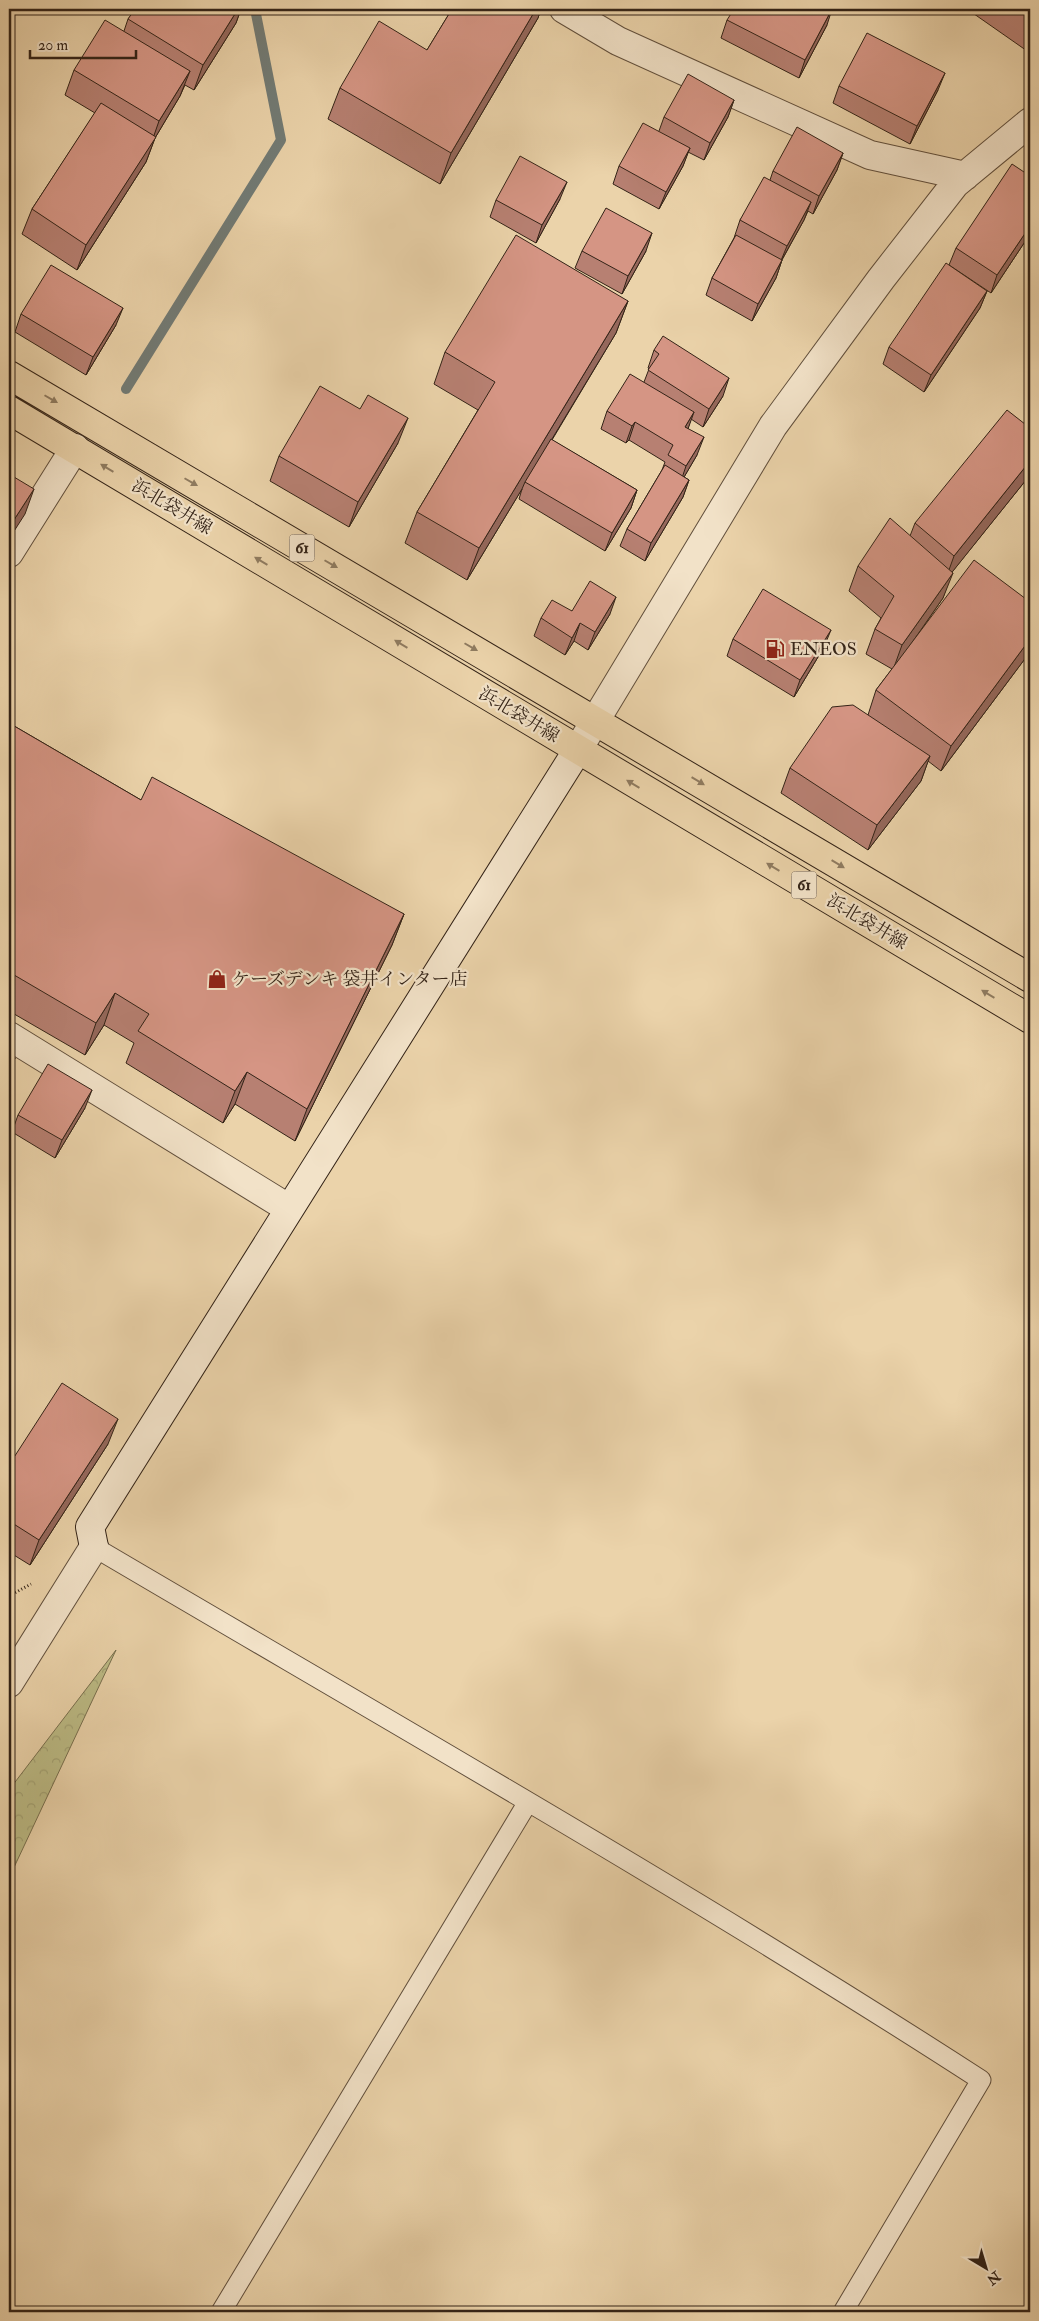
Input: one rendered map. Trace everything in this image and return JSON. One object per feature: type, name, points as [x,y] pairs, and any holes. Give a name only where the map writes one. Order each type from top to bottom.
[{"type":"main road","name":"浜北袋井線","points":[[9,375],[1030,978]]},
{"type":"main road","name":"浜北袋井線","points":[[9,410],[577,751],[1030,1019]]},
{"type":"street","points":[[564,9],[618,41],[870,155],[964,176]]},
{"type":"street","points":[[9,1683],[94,1547],[90,1527],[288,1208],[577,751],[773,426],[880,279],[955,184],[1030,122]]},
{"type":"street","points":[[9,553],[75,448]]},
{"type":"street","points":[[9,1036],[288,1208]]},
{"type":"lane","points":[[94,1547],[528,1802],[981,2080],[843,2312]]},
{"type":"lane","points":[[221,2312],[528,1802]]},
{"type":"green space","points":[[116,1650],[9,1878],[9,1790]]},
{"type":"building","points":[[135,9],[238,9],[203,65],[128,19]]},
{"type":"building","points":[[452,9],[536,9],[451,153],[340,88],[379,21],[427,50]]},
{"type":"building","points":[[734,9],[832,9],[805,60],[727,20]]},
{"type":"building","points":[[105,20],[190,71],[159,121],[74,70]]},
{"type":"building","points":[[867,33],[945,73],[917,126],[839,86]]},
{"type":"building","points":[[688,74],[734,100],[710,143],[664,117]]},
{"type":"building","points":[[101,103],[156,137],[86,245],[32,209]]},
{"type":"building","points":[[643,123],[690,148],[666,192],[619,166]]},
{"type":"building","points":[[797,127],[843,153],[819,196],[773,171]]},
{"type":"building","points":[[520,156],[567,182],[542,225],[496,200]]},
{"type":"building","points":[[1012,164],[1030,176],[1030,226],[997,275],[956,248]]},
{"type":"building","points":[[764,177],[811,202],[787,246],[740,220]]},
{"type":"building","points":[[606,208],[652,233],[628,276],[582,251]]},
{"type":"building","points":[[516,235],[628,301],[479,548],[417,512],[495,382],[445,352]]},
{"type":"building","points":[[736,235],[782,260],[758,304],[712,278]]},
{"type":"building","points":[[946,263],[987,291],[931,375],[889,347]]},
{"type":"building","points":[[51,265],[123,308],[93,357],[21,314]]},
{"type":"building","points":[[663,336],[729,378],[709,409],[648,370],[659,354],[654,350]]},
{"type":"building","points":[[630,374],[694,412],[685,427],[704,437],[686,466],[668,455],[673,445],[635,422],[632,426],[607,411]]},
{"type":"building","points":[[320,386],[360,409],[368,395],[408,418],[358,502],[279,456]]},
{"type":"building","points":[[1007,410],[1030,428],[1030,461],[954,556],[915,523]]},
{"type":"building","points":[[551,439],[637,490],[612,533],[525,482]]},
{"type":"building","points":[[665,465],[689,480],[651,543],[627,529]]},
{"type":"building","points":[[9,474],[34,489],[10,526],[9,525]]},
{"type":"building","points":[[890,518],[953,573],[902,645],[875,629],[894,596],[858,566]]},
{"type":"building","points":[[974,560],[1030,602],[1030,639],[951,746],[876,690]]},
{"type":"building","points":[[590,581],[616,597],[595,632],[580,623],[572,638],[541,618],[552,600],[572,611]]},
{"type":"building","points":[[763,589],[831,630],[800,680],[733,639]]},
{"type":"building","points":[[853,705],[930,756],[877,825],[790,768],[832,707]]},
{"type":"building","points":[[9,723],[141,800],[152,777],[404,914],[307,1109],[247,1072],[235,1091],[138,1031],[149,1014],[115,993],[96,1023],[9,972]]},
{"type":"building","points":[[9,1054],[15,1058],[9,1068]]},
{"type":"building","points":[[48,1064],[92,1090],[62,1140],[18,1115]]},
{"type":"building","points":[[62,1383],[118,1419],[39,1540],[9,1521],[9,1465]]},
{"type":"building","points":[[9,1615],[13,1617],[9,1624]]},
{"type":"waterway","points":[[126,389],[281,140],[255,9]]},
{"type":"place","name":"ENEOS","points":[[775,649]]},
{"type":"place","name":"ケーズデンキ 袋井インター店","points":[[217,979]]}]
